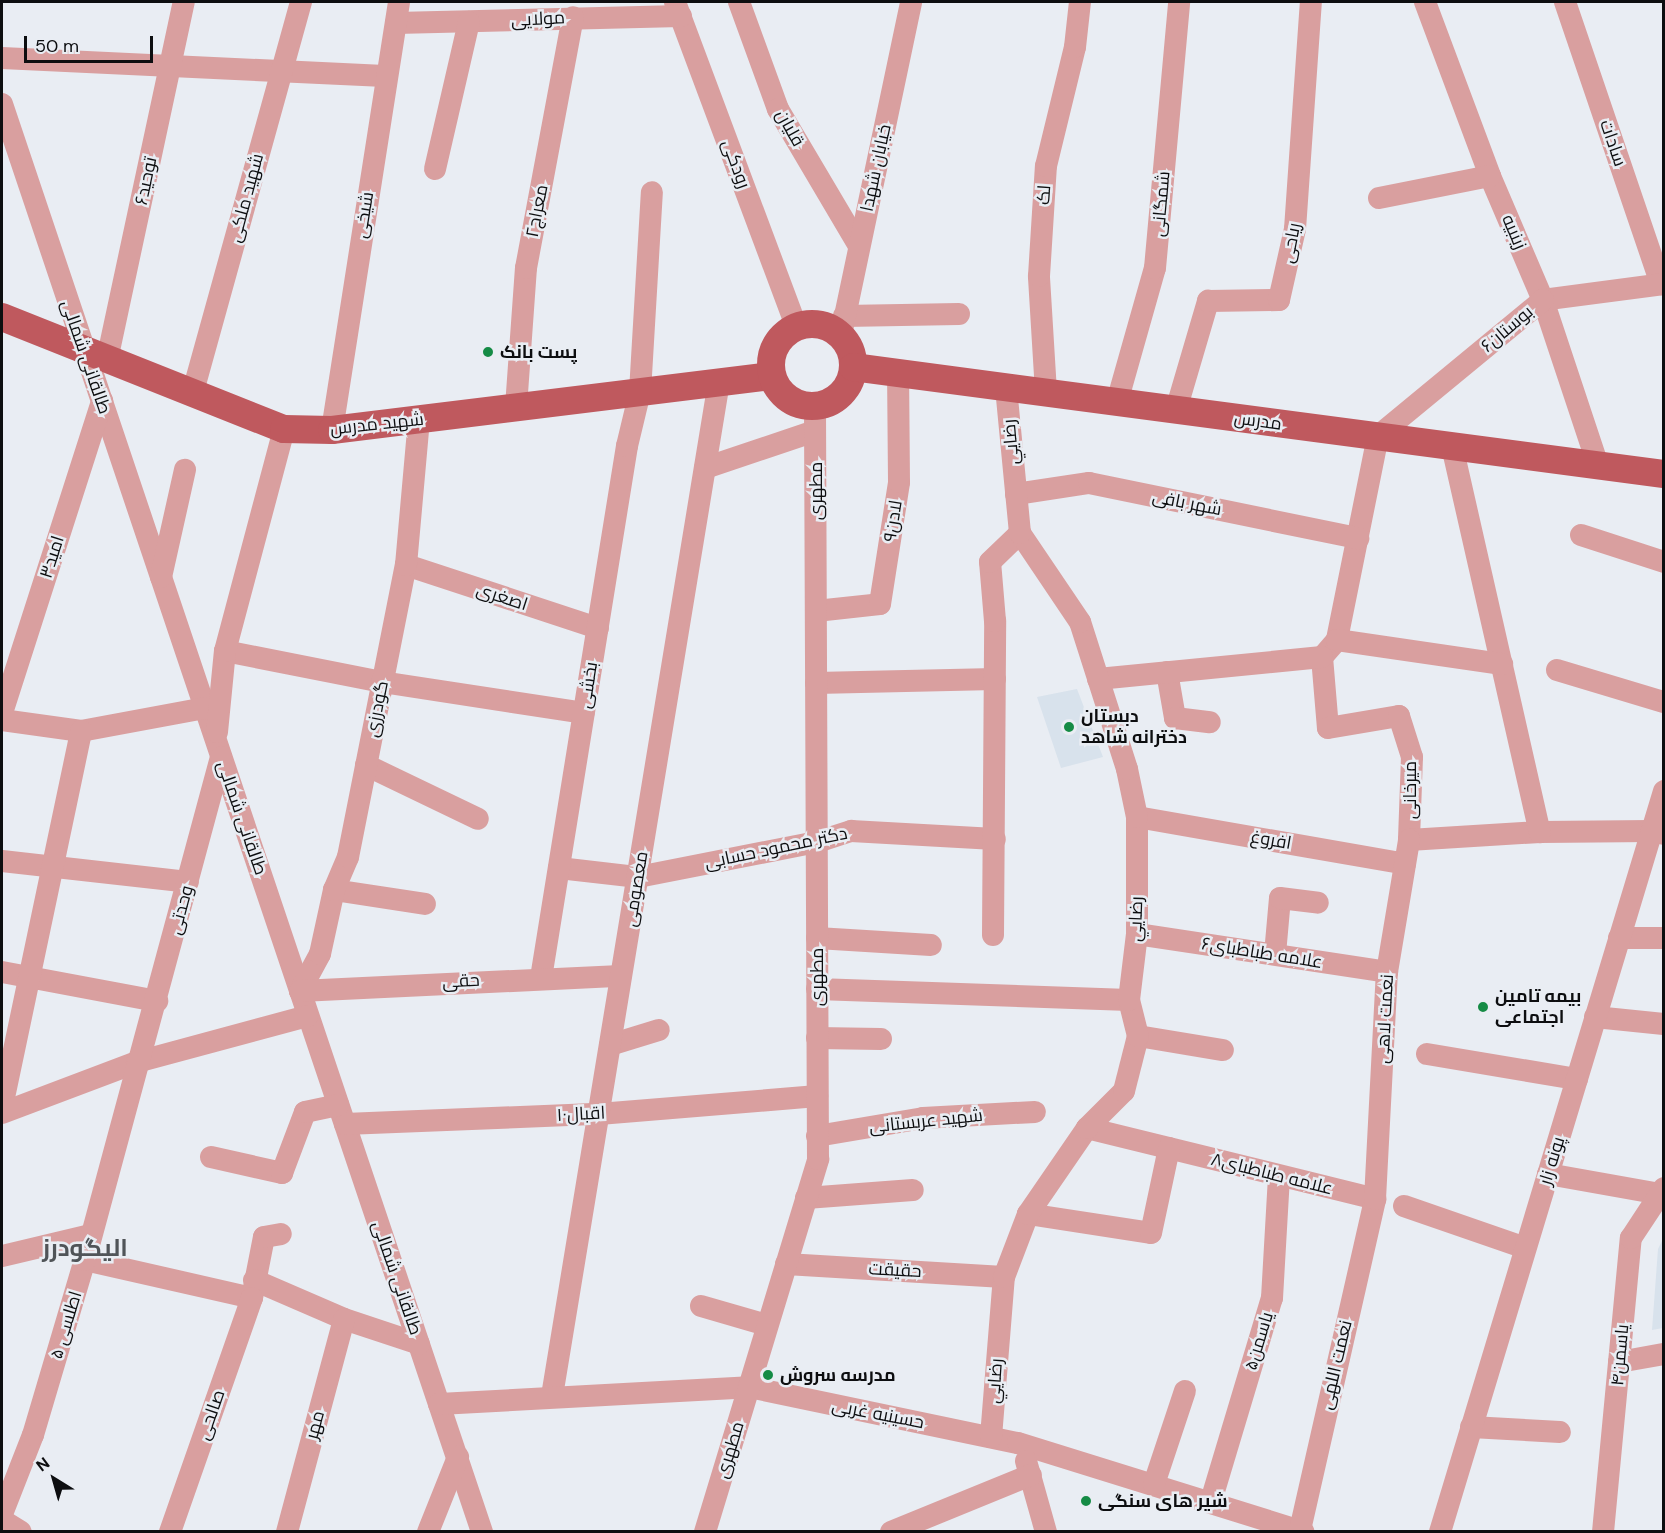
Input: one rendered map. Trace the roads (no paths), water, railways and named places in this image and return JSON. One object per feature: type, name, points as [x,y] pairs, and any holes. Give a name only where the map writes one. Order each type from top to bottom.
[{"type":"main road","name":"شهید مدرس","points":[[2,317],[81,346],[107,360],[192,395],[284,429],[332,430],[772,376]]},
{"type":"main road","points":[[819,324],[843,326],[852,355],[853,367],[845,389],[827,403],[815,418],[804,405],[784,395],[772,376],[772,352],[778,341],[796,326],[819,324]]},
{"type":"main road","name":"مدرس","points":[[853,367],[1664,474]]},
{"type":"street","name":"توحید۶","points":[[107,360],[184,2]]},
{"type":"street","name":"شهید ملکی","points":[[192,395],[301,2]]},
{"type":"street","name":"قلیان","points":[[739,2],[778,109],[859,246]]},
{"type":"street","name":"خیابان شهدا","points":[[843,326],[911,2]]},
{"type":"street","name":"لک","points":[[1046,392],[1039,276],[1046,166],[1075,46],[1080,2]]},
{"type":"street","name":"شمگانی","points":[[1117,402],[1155,268],[1179,2]]},
{"type":"street","name":"ریاحی","points":[[1176,410],[1208,301],[1279,300],[1296,229],[1311,2]]},
{"type":"street","name":"زینبیه","points":[[1425,2],[1490,176],[1543,300],[1598,465]]},
{"type":"street","name":"سادات","points":[[1565,2],[1662,284]]},
{"type":"street","name":"مولایی","points":[[397,12],[469,22],[678,9]]},
{"type":"street","name":"رودکی","points":[[678,9],[796,326]]},
{"type":"street","name":"شیخی","points":[[332,430],[385,76],[397,12]]},
{"type":"street","name":"معراج۲","points":[[516,407],[526,268],[573,17]]},
{"type":"street","points":[[435,169],[469,22]]},
{"type":"street","points":[[2,58],[385,76]]},
{"type":"street","name":"طالقانی شمالی","points":[[2,104],[81,346],[102,401],[482,1532]]},
{"type":"street","points":[[1379,198],[1490,176]]},
{"type":"street","name":"بخشی","points":[[541,978],[627,446],[640,392],[652,192]]},
{"type":"street","name":"بوستان۶","points":[[1378,436],[1543,300],[1662,284]]},
{"type":"street","points":[[843,326],[959,314]]},
{"type":"street","name":"لادن۹","points":[[816,611],[880,604],[898,482],[898,373]]},
{"type":"street","name":"معصومی","points":[[552,1396],[719,382]]},
{"type":"street","name":"رضایي","points":[[991,1437],[1004,1277],[1028,1214],[1088,1128],[1124,1091],[1138,1036],[1130,1000],[1137,934],[1137,817],[1126,769],[1080,622],[1020,533],[1006,387]]},
{"type":"street","name":"امید۳","points":[[2,713],[102,401]]},
{"type":"street","points":[[705,468],[815,418]]},
{"type":"street","name":"مطهری","points":[[705,1532],[818,1159],[815,418]]},
{"type":"street","name":"گودرزی","points":[[300,991],[320,954],[334,890],[348,857],[406,565],[419,419]]},
{"type":"street","points":[[219,749],[225,651],[284,429]]},
{"type":"street","points":[[1098,679],[1322,657],[1337,640],[1378,436]]},
{"type":"street","points":[[1452,446],[1540,832]]},
{"type":"street","points":[[161,578],[185,470]]},
{"type":"street","name":"شهر بافی","points":[[1016,494],[1089,483],[1358,538]]},
{"type":"street","points":[[993,935],[995,679],[990,562],[1020,533]]},
{"type":"street","points":[[1581,535],[1664,562]]},
{"type":"street","name":"اصغری","points":[[406,565],[598,628]]},
{"type":"street","points":[[1337,640],[1502,664]]},
{"type":"street","points":[[225,651],[382,682],[584,713]]},
{"type":"street","name":"میرخانی","points":[[1322,657],[1328,728],[1399,716],[1412,757],[1409,840],[1540,832],[1658,832]]},
{"type":"street","points":[[1557,670],[1664,702]]},
{"type":"street","points":[[1167,672],[1175,718],[1210,722]]},
{"type":"street","points":[[816,682],[995,679]]},
{"type":"street","points":[[2,720],[81,731],[205,708]]},
{"type":"street","points":[[2,1107],[81,731]]},
{"type":"street","name":"وحدتی","points":[[137,1062],[157,1000],[188,882],[219,749]]},
{"type":"street","points":[[366,765],[478,819]]},
{"type":"street","name":"پونه زار","points":[[1440,1532],[1619,938],[1658,832],[1664,791]]},
{"type":"street","name":"افروغ","points":[[1137,817],[1405,864]]},
{"type":"street","name":"دکتر محمود حسابی","points":[[559,868],[638,877],[817,842],[851,831],[995,839]]},
{"type":"street","name":"نعمت لاهی","points":[[1375,1200],[1387,972],[1409,840]]},
{"type":"street","points":[[2,861],[188,882]]},
{"type":"street","points":[[334,890],[425,904]]},
{"type":"street","points":[[1275,954],[1280,898],[1318,903]]},
{"type":"street","name":"علامه طباطبای۶","points":[[1137,934],[1387,972]]},
{"type":"street","points":[[817,938],[931,945]]},
{"type":"street","points":[[1619,938],[1664,938]]},
{"type":"street","points":[[2,972],[157,1000]]},
{"type":"street","name":"حقی","points":[[300,991],[621,976]]},
{"type":"street","points":[[817,989],[1130,1000]]},
{"type":"street","points":[[2,1113],[137,1062],[308,1016]]},
{"type":"street","points":[[1595,1017],[1664,1024]]},
{"type":"street","points":[[610,1045],[659,1030]]},
{"type":"street","points":[[1138,1036],[1223,1050]]},
{"type":"street","points":[[817,1038],[881,1039]]},
{"type":"street","points":[[1427,1054],[1577,1079]]},
{"type":"street","name":"اطلسی ۵","points":[[2,1514],[33,1435],[86,1260],[137,1062]]},
{"type":"street","name":"اقبال۱۰","points":[[211,1157],[282,1173],[305,1112],[342,1114],[599,1113],[817,1096]]},
{"type":"street","name":"شهید عربستانی","points":[[818,1136],[923,1118],[1035,1112]]},
{"type":"street","name":"علامه طباطبای۸","points":[[1088,1128],[1375,1200]]},
{"type":"street","points":[[1028,1214],[1151,1233],[1168,1148]]},
{"type":"street","points":[[1548,1174],[1662,1191]]},
{"type":"street","name":"یاسمن۵","points":[[1210,1501],[1272,1298],[1279,1176]]},
{"type":"street","points":[[806,1198],[913,1190]]},
{"type":"street","name":"یاسمن۴","points":[[1603,1532],[1631,1238],[1662,1191]]},
{"type":"street","name":"نعمت اللهی","points":[[1302,1531],[1375,1200]]},
{"type":"street","points":[[1404,1206],[1525,1248]]},
{"type":"street","name":"صالحی","points":[[170,1532],[253,1289],[264,1237],[281,1234]]},
{"type":"street","points":[[2,1256],[91,1235]]},
{"type":"street","points":[[86,1260],[253,1289],[419,1344]]},
{"type":"street","name":"حقیقت","points":[[786,1264],[1004,1277]]},
{"type":"street","points":[[701,1306],[767,1326]]},
{"type":"street","name":"مهر","points":[[286,1532],[344,1319]]},
{"type":"street","points":[[1619,1362],[1664,1354]]},
{"type":"street","name":"حسینیه غربی","points":[[439,1404],[552,1396],[749,1388],[1018,1443],[1302,1531]]},
{"type":"street","points":[[1154,1484],[1185,1391]]},
{"type":"street","points":[[1471,1427],[1560,1432]]},
{"type":"street","points":[[1018,1443],[1031,1475],[1046,1532]]},
{"type":"street","points":[[428,1532],[458,1457]]},
{"type":"street","points":[[891,1532],[1031,1475]]},
{"type":"street","points":[[2,1520],[21,1532]]},
{"type":"place","name":"پست بانک","points":[[488,352]]},
{"type":"place","name":"دبستان دخترانه شاهد","points":[[1069,727]]},
{"type":"place","name":"بیمه تامین اجتماعی","points":[[1483,1007]]},
{"type":"place","name":"مدرسه سروش","points":[[768,1375]]},
{"type":"place","name":"شیر های سنگی","points":[[1086,1501]]},
{"type":"district","name":"الیگودرز","points":[[85,1248]]}]
